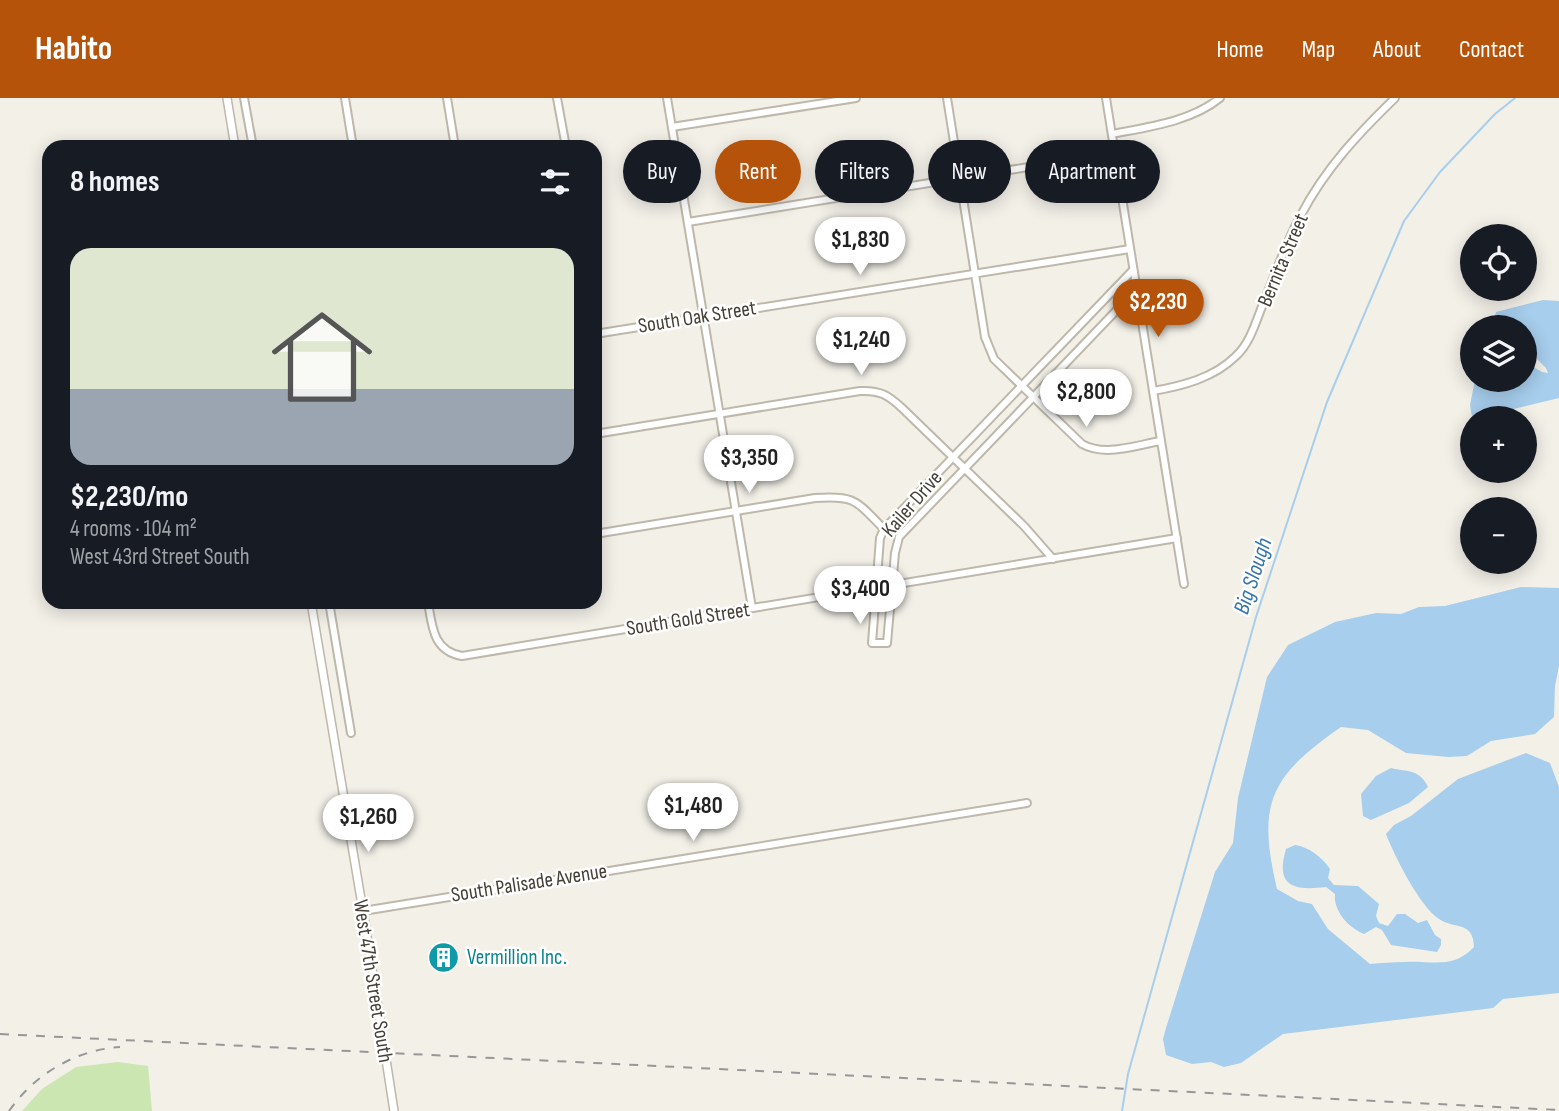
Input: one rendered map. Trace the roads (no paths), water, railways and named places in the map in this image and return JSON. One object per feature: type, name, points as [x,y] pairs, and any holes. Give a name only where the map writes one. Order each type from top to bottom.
[{"type":"street","points":[[227,98],[234,140]]},
{"type":"street","points":[[244,98],[252,140]]},
{"type":"street","points":[[345,98],[353,140]]},
{"type":"street","points":[[447,98],[454,140]]},
{"type":"street","points":[[557,98],[565,140]]},
{"type":"street","points":[[667,98],[752,608]]},
{"type":"street","points":[[672,127],[856,98]]},
{"type":"street","points":[[947,98],[954,140]]},
{"type":"street","points":[[1106,98],[1113,140]]},
{"type":"street","points":[[1112,134],[1182,118],[1220,98]]},
{"type":"street","name":"Bernita Street","points":[[1153,391],[1188,383],[1224,366],[1237,355],[1249,337],[1300,217],[1315,189],[1354,139],[1395,98]]},
{"type":"street","points":[[688,222],[928,183]]},
{"type":"street","points":[[964,203],[988,348],[994,359],[1082,444],[1090,448],[1110,450],[1161,440]]},
{"type":"street","points":[[1123,203],[1184,584]]},
{"type":"street","name":"South Oak Street","points":[[602,332],[1130,249]]},
{"type":"street","name":"Kailer Drive","points":[[1133,270],[884,529],[880,538],[872,643],[887,643],[895,553],[899,537],[1136,290]]},
{"type":"street","points":[[602,433],[877,390],[890,397],[964,468],[1024,526],[1053,559]]},
{"type":"street","points":[[602,533],[841,496],[857,502],[884,529]]},
{"type":"street","name":"South Gold Street","points":[[429,609],[436,640],[447,652],[462,656],[1177,538]]},
{"type":"street","name":"West 47th Street South","points":[[312,609],[394,1111]]},
{"type":"street","points":[[330,609],[351,733]]},
{"type":"street","name":"South Palisade Avenue","points":[[363,911],[1027,803]]},
{"type":"water","points":[[1543,300],[1559,301],[1559,398],[1526,406],[1470,406],[1473,392],[1537,392],[1537,369],[1548,373],[1537,359],[1537,315],[1495,315],[1496,312]]},
{"type":"water","points":[[1521,587],[1559,588],[1559,666],[1554,717],[1535,734],[1491,741],[1467,756],[1448,757],[1406,753],[1368,730],[1341,727],[1298,761],[1284,778],[1274,795],[1269,814],[1268,835],[1277,889],[1298,901],[1312,904],[1328,929],[1370,964],[1458,959],[1474,947],[1473,938],[1467,929],[1439,919],[1424,904],[1408,880],[1386,834],[1394,825],[1411,816],[1458,779],[1526,753],[1550,763],[1559,787],[1559,993],[1503,999],[1493,1008],[1283,1034],[1241,1063],[1224,1067],[1211,1062],[1192,1064],[1166,1055],[1163,1039],[1215,872],[1233,843],[1238,798],[1267,677],[1288,645],[1335,622],[1376,613],[1401,614],[1419,607],[1445,606]]},
{"type":"water","points":[[1391,768],[1417,774],[1428,787],[1409,803],[1371,820],[1363,816],[1361,794],[1376,776]]},
{"type":"water","points":[[1295,845],[1310,850],[1323,860],[1330,869],[1328,878],[1334,885],[1358,886],[1379,904],[1376,916],[1379,923],[1388,926],[1397,914],[1405,914],[1418,923],[1427,920],[1435,935],[1441,939],[1437,952],[1391,945],[1382,930],[1376,927],[1364,934],[1343,918],[1337,907],[1335,894],[1326,887],[1304,888],[1290,883],[1285,878],[1283,861],[1286,849]]},
{"type":"waterway","name":"Big Slough","points":[[1122,1111],[1128,1074],[1256,617],[1327,402],[1404,221],[1440,172],[1495,114],[1515,98]]},
{"type":"railway","points":[[0,1034],[1559,1110]]},
{"type":"railway","points":[[9,1111],[31,1086],[57,1066],[87,1053],[120,1047]]},
{"type":"place","name":"Vermillion Inc.","points":[[444,957]]}]
